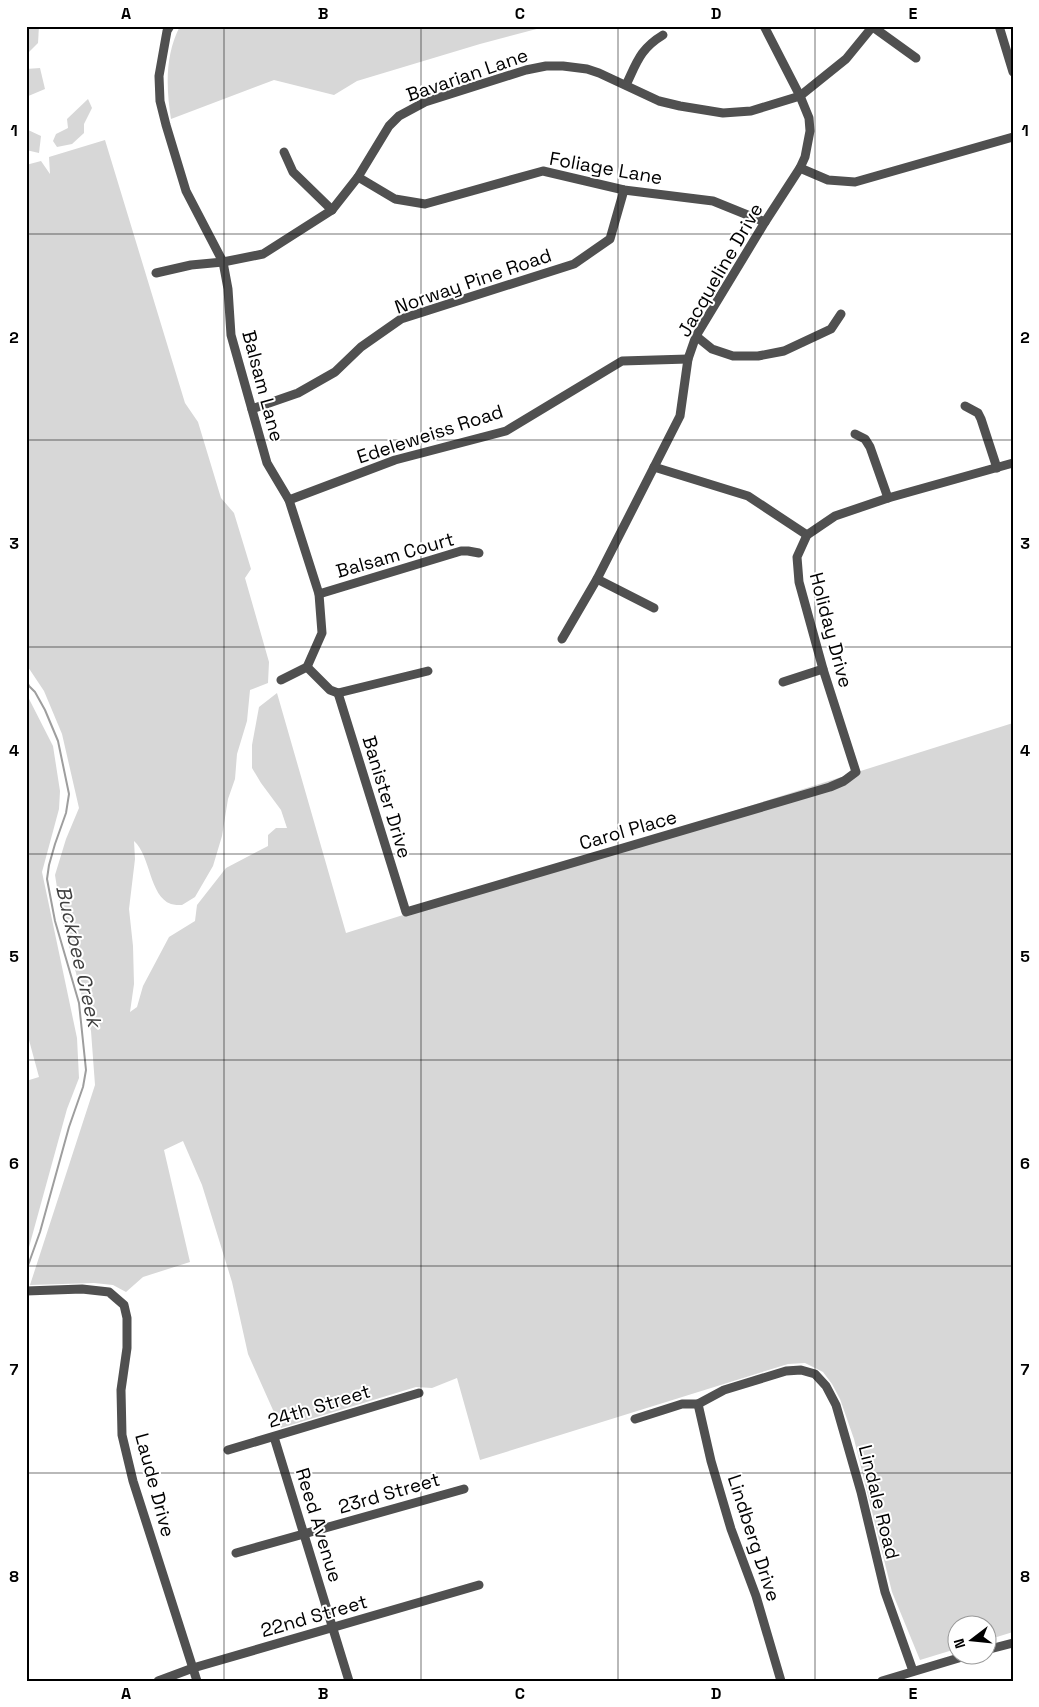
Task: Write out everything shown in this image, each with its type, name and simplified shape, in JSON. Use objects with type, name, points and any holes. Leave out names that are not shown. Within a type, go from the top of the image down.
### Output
[{"type":"street","name":"Balsam Lane","points":[[170,26],[167,31],[159,76],[160,101],[186,191],[223,262],[228,289],[231,336],[252,409],[268,463],[289,500],[319,594],[322,632],[307,667]]},
{"type":"street","name":"Jacqueline Drive","points":[[562,639],[597,579],[680,416],[688,359],[696,336],[800,168],[808,146],[810,131],[808,118],[800,96],[764,26]]},
{"type":"street","points":[[999,26],[1013,72]]},
{"type":"street","name":"Bavarian Lane","points":[[156,273],[190,265],[223,262],[263,254],[332,210],[358,177],[388,126],[399,116],[425,102],[504,76],[546,66],[563,66],[587,69],[659,101],[700,111],[723,113],[752,111],[800,96],[846,59],[873,27]]},
{"type":"street","points":[[873,27],[916,58]]},
{"type":"street","points":[[626,85],[642,51],[663,35]]},
{"type":"street","points":[[800,168],[828,180],[855,182],[1013,137]]},
{"type":"street","points":[[284,152],[293,172],[332,210]]},
{"type":"street","name":"Foliage Lane","points":[[358,177],[395,199],[425,204],[543,171],[624,190],[713,201],[765,222]]},
{"type":"street","name":"Norway Pine Road","points":[[252,409],[298,393],[335,372],[361,347],[401,319],[574,264],[610,239],[624,190]]},
{"type":"street","points":[[696,336],[712,350],[733,356],[758,356],[784,351],[831,329],[840,314]]},
{"type":"street","name":"Edeleweiss Road","points":[[289,500],[395,460],[506,431],[622,360],[688,359]]},
{"type":"street","points":[[965,406],[978,413],[997,468]]},
{"type":"street","points":[[855,434],[865,439],[870,447],[888,498]]},
{"type":"street","points":[[654,467],[748,496],[807,535],[835,516],[888,498],[1013,463]]},
{"type":"street","name":"Holiday Drive","points":[[807,535],[797,557],[798,582],[856,772]]},
{"type":"street","name":"Balsam Court","points":[[319,594],[461,551],[480,553]]},
{"type":"street","points":[[597,579],[654,608]]},
{"type":"street","points":[[281,680],[307,667],[330,690],[338,693],[428,671]]},
{"type":"street","points":[[783,682],[823,669]]},
{"type":"street","name":"Banister Drive","points":[[338,693],[406,912]]},
{"type":"street","name":"Carol Place","points":[[406,912],[830,787],[844,781],[856,772]]},
{"type":"street","name":"Laude Drive","points":[[26,1291],[82,1289],[109,1292],[124,1305],[128,1318],[127,1348],[121,1390],[122,1436],[133,1481],[197,1681]]},
{"type":"street","name":"Lindale Road","points":[[698,1404],[724,1390],[786,1371],[801,1370],[815,1374],[826,1386],[836,1405],[861,1492],[885,1592],[913,1672]]},
{"type":"street","name":"24th Street","points":[[228,1450],[418,1393]]},
{"type":"street","points":[[635,1419],[682,1404],[698,1404]]},
{"type":"street","name":"Lindberg Drive","points":[[698,1404],[711,1461],[731,1529],[756,1596],[781,1681]]},
{"type":"street","name":"Reed Avenue","points":[[274,1436],[349,1681]]},
{"type":"street","name":"23rd Street","points":[[236,1553],[464,1489]]},
{"type":"street","name":"22nd Street","points":[[158,1681],[193,1668],[479,1585]]},
{"type":"street","points":[[996,1647],[1013,1643]]},
{"type":"street","points":[[882,1681],[946,1662]]},
{"type":"shaded area","points":[[26,26],[39,26],[38,43],[26,55]]},
{"type":"shaded area","points":[[180,26],[548,26],[480,44],[357,81],[334,95],[274,80],[171,119],[168,95],[169,60]]},
{"type":"shaded area","points":[[40,68],[45,89],[26,97],[26,69]]},
{"type":"shaded area","points":[[88,99],[92,108],[84,124],[84,133],[72,144],[57,147],[53,141],[56,134],[68,128],[67,119]]},
{"type":"shaded area","points":[[26,129],[41,136],[39,153],[26,150]]},
{"type":"shaded area","points":[[105,140],[185,403],[198,422],[221,498],[234,513],[251,569],[245,578],[269,662],[268,683],[250,690],[247,721],[237,754],[235,779],[228,799],[222,836],[213,866],[195,897],[182,905],[171,904],[164,900],[154,885],[140,848],[134,841],[135,859],[129,909],[133,946],[134,984],[130,1012],[137,1007],[143,986],[169,937],[195,921],[197,905],[226,868],[268,846],[268,835],[276,828],[287,828],[281,810],[252,768],[252,745],[259,707],[277,693],[346,933],[1013,723],[1013,1632],[996,1637],[996,1614],[946,1614],[946,1652],[920,1660],[892,1592],[854,1439],[840,1399],[823,1372],[805,1363],[788,1364],[480,1460],[457,1378],[432,1388],[416,1387],[281,1428],[248,1354],[232,1282],[202,1185],[183,1141],[164,1150],[190,1262],[143,1277],[126,1292],[113,1285],[94,1283],[30,1285],[95,1085],[91,1031],[62,919],[55,875],[66,839],[79,808],[62,734],[44,691],[26,664],[26,165],[41,161],[50,174],[49,157]]},
{"type":"shaded area","points":[[26,693],[53,746],[60,791],[59,809],[42,872],[77,1038],[79,1078],[67,1109],[26,1258],[26,1081],[39,1077],[26,1029],[29,969],[26,952]]},
{"type":"waterway","name":"Buckbee Creek","points":[[26,680],[45,710],[58,741],[69,794],[66,813],[55,844],[47,879],[55,921],[79,1003],[86,1070],[83,1087],[69,1127],[40,1232],[26,1271]]}]
